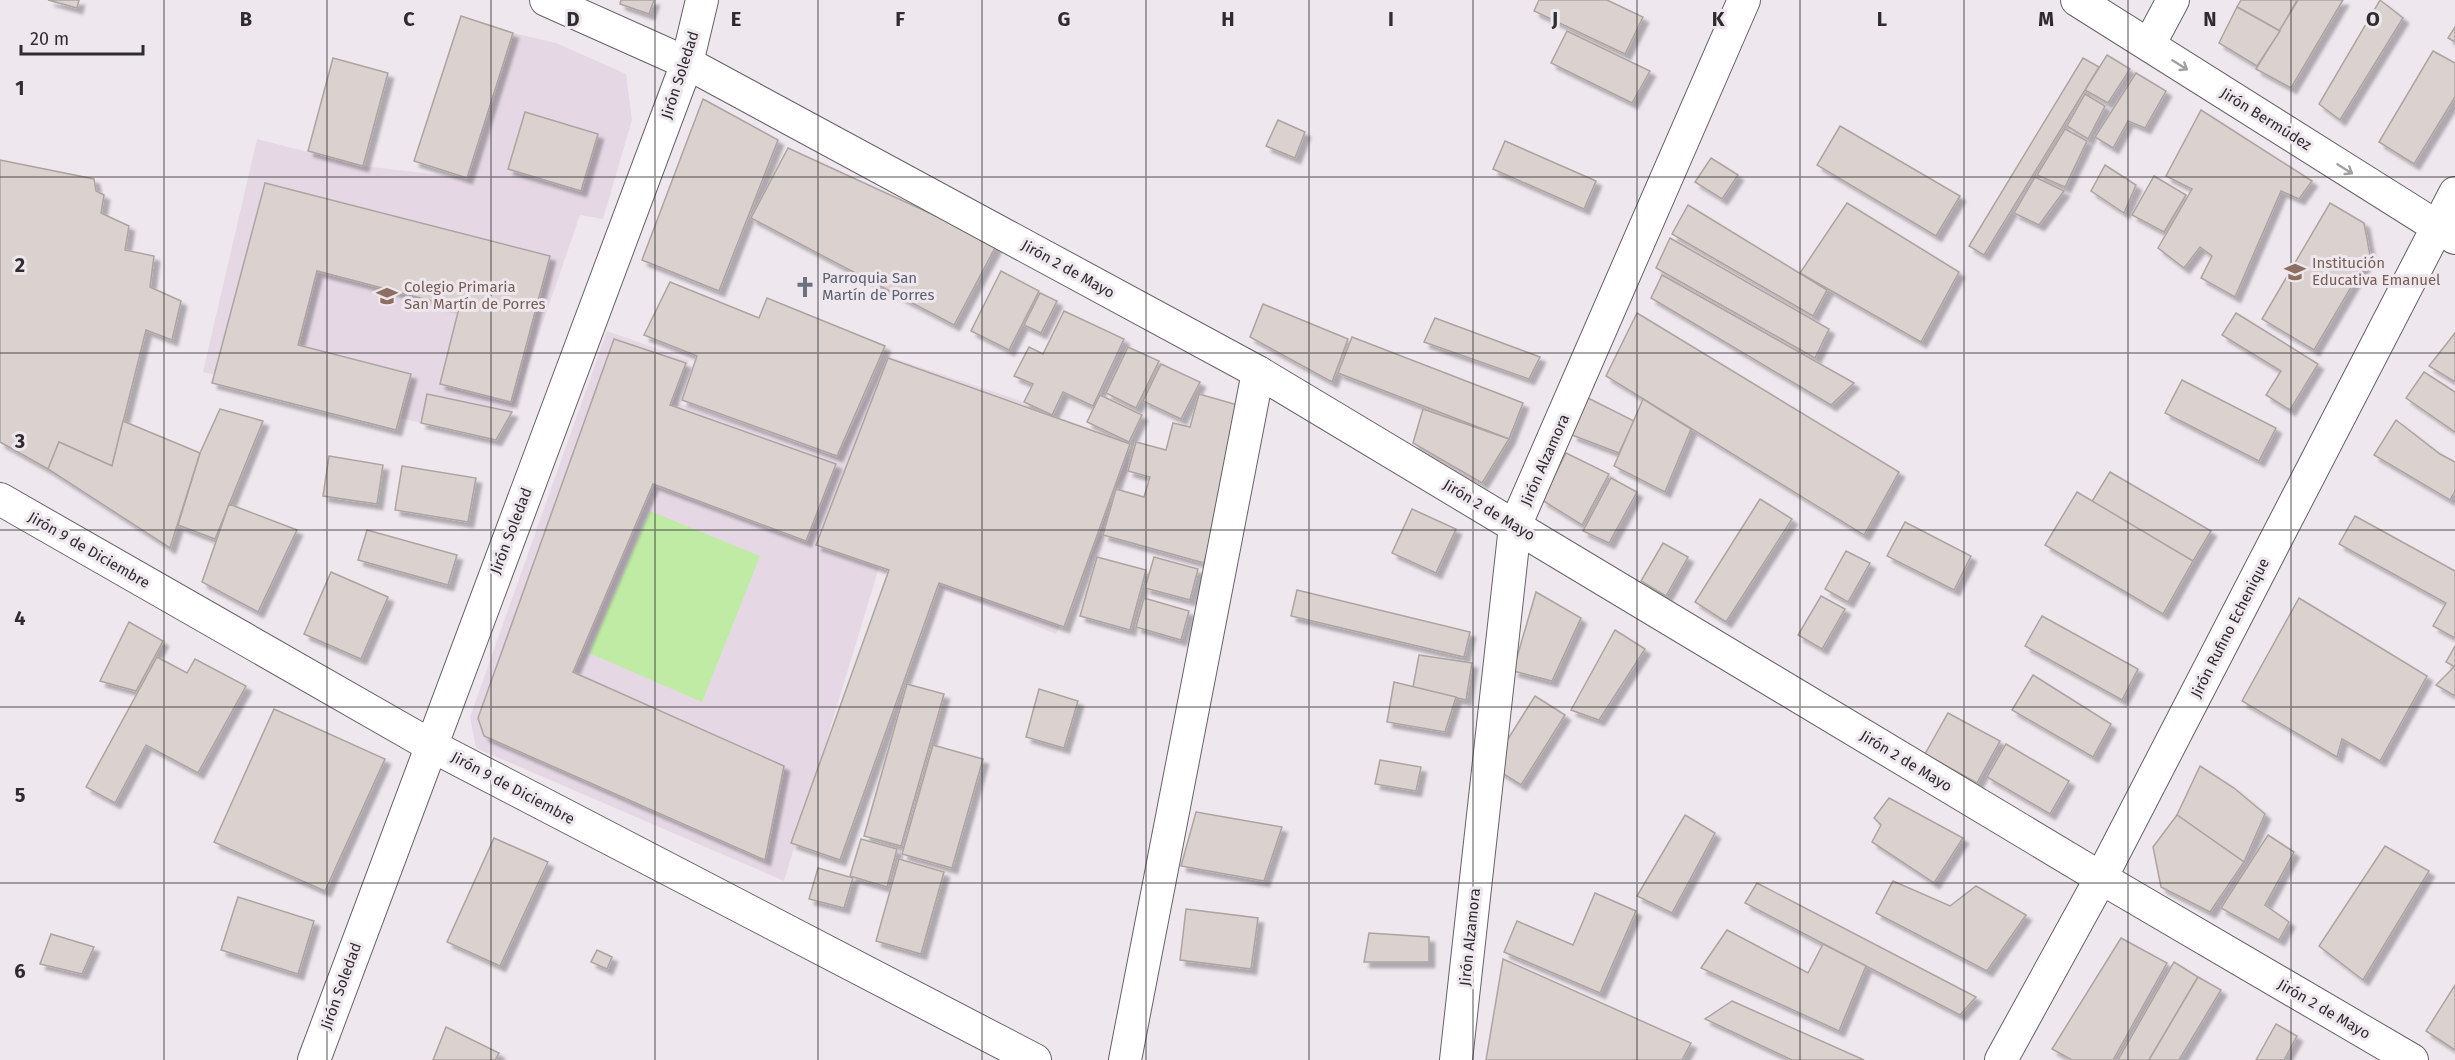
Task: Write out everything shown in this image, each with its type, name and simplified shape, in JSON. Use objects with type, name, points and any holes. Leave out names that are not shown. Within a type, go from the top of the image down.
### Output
[{"type":"street","name":"Jirón 2 de Mayo","points":[[546,0],[687,63],[1258,372],[2101,878],[2412,1060]]},
{"type":"street","name":"Jirón Soledad","points":[[314,1060],[687,63],[702,0]]},
{"type":"street","name":"Jirón Alzamora","points":[[1456,1060],[1515,526],[1744,0]]},
{"type":"street","name":"Jirón Bermúdez","points":[[2077,0],[2446,232]]},
{"type":"street","points":[[2149,45],[2174,0]]},
{"type":"street","name":"Jirón Rufino Echenique","points":[[2001,1060],[2101,878],[2446,232],[2455,193]]},
{"type":"street","points":[[1125,1060],[1258,372]]},
{"type":"street","name":"Jirón 9 de Diciembre","points":[[0,500],[430,745],[1035,1060]]},
{"type":"shaded area","name":"Colegio Primaria San Martín de Porres","points":[[513,33],[556,43],[626,74],[632,120],[603,219],[580,215],[512,412],[427,394],[421,423],[203,372],[257,139],[363,166],[467,178]]},
{"type":"shaded area","points":[[607,331],[689,360],[677,403],[837,457],[887,356],[1024,402],[1052,415],[1129,442],[1128,471],[1116,489],[1103,535],[1056,634],[880,564],[784,881],[476,748],[470,717]]},
{"type":"green space","points":[[650,511],[760,556],[702,702],[589,653]]},
{"type":"building","points":[[48,0],[79,0],[77,8]]},
{"type":"building","points":[[621,0],[654,0],[649,14],[620,4]]},
{"type":"building","points":[[1539,0],[1607,0],[1643,17],[1625,54],[1534,11]]},
{"type":"building","points":[[2241,0],[2297,0],[2280,31],[2237,7]]},
{"type":"building","points":[[2298,0],[2343,0],[2291,88],[2256,69]]},
{"type":"building","points":[[2380,0],[2403,18],[2340,120],[2319,104]]},
{"type":"building","points":[[2237,7],[2280,31],[2257,66],[2219,43]]},
{"type":"building","points":[[461,16],[513,33],[467,178],[414,161]]},
{"type":"building","points":[[2455,27],[2455,42],[2448,38]]},
{"type":"building","points":[[1567,31],[1650,71],[1632,103],[1551,63]]},
{"type":"building","points":[[2433,51],[2455,63],[2455,97],[2414,164],[2379,142]]},
{"type":"building","points":[[2107,55],[2130,69],[2108,103],[2085,90]]},
{"type":"building","points":[[333,58],[388,73],[363,166],[308,151]]},
{"type":"building","points":[[2083,58],[2099,67],[1984,255],[1969,246]]},
{"type":"building","points":[[2136,73],[2166,91],[2145,128],[2128,121],[2113,148],[2095,137]]},
{"type":"building","points":[[2085,94],[2105,106],[2088,139],[2067,126]]},
{"type":"building","points":[[703,99],[778,140],[719,291],[642,260]]},
{"type":"building","points":[[2201,110],[2312,181],[2299,199],[2281,191],[2235,297],[2201,278],[2212,256],[2200,247],[2184,268],[2158,248],[2192,189],[2166,176]]},
{"type":"building","points":[[525,112],[598,134],[581,191],[508,169]]},
{"type":"building","points":[[1278,120],[1305,132],[1295,158],[1266,146]]},
{"type":"building","points":[[1840,126],[1960,196],[1936,236],[1817,165]]},
{"type":"building","points":[[2065,129],[2087,141],[2065,187],[2037,175]]},
{"type":"building","points":[[1505,141],[1596,181],[1584,209],[1493,169]]},
{"type":"building","points":[[788,148],[997,244],[954,325],[751,218]]},
{"type":"building","points":[[1711,158],[1738,175],[1722,199],[1695,182]]},
{"type":"building","points":[[0,160],[94,179],[96,191],[104,195],[101,213],[129,226],[125,250],[154,256],[150,287],[181,301],[172,340],[146,330],[112,466],[59,442],[48,469],[0,442]]},
{"type":"building","points":[[2105,165],[2136,185],[2124,213],[2091,191]]},
{"type":"building","points":[[2154,176],[2186,195],[2164,232],[2132,215]]},
{"type":"building","points":[[2035,177],[2064,191],[2039,225],[2014,213]]},
{"type":"building","points":[[265,183],[550,256],[511,402],[440,384],[459,308],[317,271],[298,345],[411,374],[396,430],[212,383]]},
{"type":"building","points":[[1847,203],[1959,272],[1921,342],[1800,273]]},
{"type":"building","points":[[2330,203],[2364,223],[2370,255],[2314,350],[2262,319]]},
{"type":"building","points":[[1688,205],[1827,290],[1813,316],[1672,234]]},
{"type":"building","points":[[1670,238],[1829,329],[1815,358],[1656,268]]},
{"type":"building","points":[[1001,271],[1039,291],[1009,350],[971,331]]},
{"type":"building","points":[[1662,275],[1854,383],[1831,405],[1651,298]]},
{"type":"building","points":[[670,282],[759,318],[767,298],[885,346],[837,456],[682,400],[697,356],[644,335]]},
{"type":"building","points":[[1040,293],[1057,301],[1041,333],[1024,325]]},
{"type":"building","points":[[1263,304],[1348,339],[1332,382],[1250,337]]},
{"type":"building","points":[[1064,311],[1124,339],[1093,406],[1063,392],[1052,415],[1024,402],[1033,384],[1014,376],[1029,347],[1043,354]]},
{"type":"building","points":[[1637,313],[1899,472],[1864,535],[1606,376]]},
{"type":"building","points":[[2236,313],[2318,364],[2290,410],[2266,395],[2281,371],[2222,335]]},
{"type":"building","points":[[1435,318],[1540,357],[1529,379],[1424,342]]},
{"type":"building","points":[[2455,333],[2455,382],[2429,366]]},
{"type":"building","points":[[1352,337],[1523,403],[1509,439],[1338,373]]},
{"type":"building","points":[[614,339],[686,363],[670,405],[836,464],[806,541],[653,484],[573,672],[784,766],[765,860],[484,736],[478,718]]},
{"type":"building","points":[[1128,347],[1159,361],[1136,408],[1106,393]]},
{"type":"building","points":[[888,358],[1130,444],[1064,627],[939,583],[840,860],[791,843],[889,570],[816,545]]},
{"type":"building","points":[[1161,364],[1200,382],[1181,419],[1143,401]]},
{"type":"building","points":[[2424,372],[2455,392],[2455,432],[2406,398]]},
{"type":"building","points":[[2182,380],[2276,428],[2259,461],[2165,413]]},
{"type":"building","points":[[427,394],[512,412],[496,440],[421,423]]},
{"type":"building","points":[[1199,394],[1248,408],[1204,563],[1103,535],[1116,489],[1144,497],[1150,477],[1128,471],[1136,442],[1166,450],[1173,423],[1190,427]]},
{"type":"building","points":[[1100,395],[1142,415],[1129,442],[1087,422]]},
{"type":"building","points":[[1586,397],[1634,421],[1619,453],[1572,435]]},
{"type":"building","points":[[1643,399],[1691,429],[1665,492],[1614,466]]},
{"type":"building","points":[[220,409],[263,421],[215,539],[178,525],[200,453]]},
{"type":"building","points":[[1423,409],[1509,439],[1482,483],[1413,443]]},
{"type":"building","points":[[2396,420],[2440,454],[2455,462],[2455,491],[2450,500],[2374,455]]},
{"type":"building","points":[[123,421],[200,453],[170,548],[48,469],[59,442],[112,466]]},
{"type":"building","points":[[1566,453],[1609,474],[1582,525],[1542,500]]},
{"type":"building","points":[[329,456],[383,465],[377,504],[323,496]]},
{"type":"building","points":[[402,466],[476,478],[468,522],[395,510]]},
{"type":"building","points":[[2110,472],[2211,531],[2193,561],[2091,503]]},
{"type":"building","points":[[1611,478],[1637,492],[1609,543],[1583,531]]},
{"type":"building","points":[[2077,492],[2193,561],[2163,614],[2045,545]]},
{"type":"building","points":[[1760,499],[1792,519],[1726,622],[1695,602]]},
{"type":"building","points":[[229,504],[297,530],[258,612],[202,582]]},
{"type":"building","points":[[1412,509],[1456,529],[1436,573],[1392,553]]},
{"type":"building","points":[[2355,516],[2455,571],[2455,638],[2433,626],[2446,603],[2339,544]]},
{"type":"building","points":[[1905,522],[1971,556],[1954,590],[1887,556]]},
{"type":"building","points":[[367,530],[457,555],[448,585],[358,560]]},
{"type":"building","points":[[1663,543],[1688,557],[1666,596],[1641,581]]},
{"type":"building","points":[[1846,551],[1870,563],[1848,602],[1825,589]]},
{"type":"building","points":[[1097,557],[1146,570],[1130,630],[1080,616]]},
{"type":"building","points":[[1154,557],[1198,569],[1190,600],[1145,588]]},
{"type":"building","points":[[331,572],[388,597],[361,659],[304,634]]},
{"type":"building","points":[[1297,590],[1470,632],[1464,657],[1291,616]]},
{"type":"building","points":[[1536,592],[1581,618],[1552,681],[1513,671]]},
{"type":"building","points":[[1821,596],[1845,609],[1822,649],[1798,635]]},
{"type":"building","points":[[1144,598],[1189,611],[1181,640],[1136,627]]},
{"type":"building","points":[[2299,598],[2427,676],[2380,761],[2342,739],[2337,757],[2242,701]]},
{"type":"building","points":[[2042,616],[2138,669],[2122,700],[2025,646]]},
{"type":"building","points":[[129,622],[163,641],[136,691],[100,681]]},
{"type":"building","points":[[1615,630],[1645,649],[1599,720],[1571,710]]},
{"type":"building","points":[[2455,646],[2455,667],[2446,662]]},
{"type":"building","points":[[1419,655],[1472,663],[1466,700],[1413,687]]},
{"type":"building","points":[[157,657],[187,673],[195,659],[246,686],[198,773],[146,745],[115,803],[86,787]]},
{"type":"building","points":[[2455,667],[2455,696],[2436,685]]},
{"type":"building","points":[[2033,675],[2111,724],[2093,757],[2012,710]]},
{"type":"building","points":[[1394,682],[1456,697],[1445,732],[1387,722]]},
{"type":"building","points":[[907,684],[944,694],[901,846],[864,836]]},
{"type":"building","points":[[1039,689],[1078,701],[1064,748],[1026,737]]},
{"type":"building","points":[[1535,696],[1565,715],[1521,785],[1491,766]]},
{"type":"building","points":[[274,709],[385,759],[325,891],[214,842]]},
{"type":"building","points":[[1948,713],[2000,741],[1977,783],[1925,754]]},
{"type":"building","points":[[2006,744],[2069,781],[2050,814],[1987,777]]},
{"type":"building","points":[[933,745],[983,759],[952,868],[902,854]]},
{"type":"building","points":[[1380,760],[1421,767],[1416,791],[1375,784]]},
{"type":"building","points":[[2200,766],[2234,788],[2265,814],[2244,862],[2177,815]]},
{"type":"building","points":[[1889,798],[1963,838],[1934,883],[1872,842],[1881,825],[1874,818]]},
{"type":"building","points":[[1196,812],[1282,827],[1264,881],[1181,866]]},
{"type":"building","points":[[1685,815],[1715,833],[1672,913],[1637,896]]},
{"type":"building","points":[[2177,815],[2244,862],[2210,912],[2161,887],[2153,847]]},
{"type":"building","points":[[2268,835],[2294,852],[2265,905],[2289,922],[2279,940],[2221,908]]},
{"type":"building","points":[[494,838],[548,862],[500,966],[447,942]]},
{"type":"building","points":[[861,839],[897,849],[887,887],[850,876]]},
{"type":"building","points":[[2385,846],[2429,871],[2363,980],[2319,946]]},
{"type":"building","points":[[899,859],[944,872],[921,954],[876,941]]},
{"type":"building","points":[[818,868],[853,878],[844,908],[809,899]]},
{"type":"building","points":[[1893,881],[1950,906],[1976,886],[2026,915],[1987,971],[1876,913]]},
{"type":"building","points":[[1757,883],[1976,997],[1960,1015],[1745,903]]},
{"type":"building","points":[[1595,893],[1636,911],[1600,993],[1504,952],[1517,921],[1573,945]]},
{"type":"building","points":[[238,897],[314,921],[298,974],[221,950]]},
{"type":"building","points":[[1186,909],[1258,918],[1251,969],[1180,960]]},
{"type":"building","points":[[1727,930],[1808,973],[1823,944],[1866,966],[1839,1031],[1701,968]]},
{"type":"building","points":[[1369,933],[1429,937],[1429,962],[1364,962]]},
{"type":"building","points":[[51,934],[94,947],[82,974],[40,964]]},
{"type":"building","points":[[2121,938],[2167,963],[2113,1060],[2072,1060],[2052,1049]]},
{"type":"building","points":[[597,950],[612,957],[607,969],[591,962]]},
{"type":"building","points":[[1503,959],[1691,1043],[1682,1060],[1486,1060]]},
{"type":"building","points":[[2174,962],[2198,977],[2149,1060],[2118,1060]]},
{"type":"building","points":[[2198,977],[2221,990],[2179,1060],[2149,1060]]},
{"type":"building","points":[[2455,985],[2455,1050],[2426,1031]]},
{"type":"building","points":[[1732,1001],[1864,1060],[1792,1060],[1705,1019]]},
{"type":"building","points":[[2276,1024],[2297,1036],[2284,1060],[2256,1060]]},
{"type":"building","points":[[446,1027],[499,1053],[495,1060],[433,1060]]},
{"type":"place","name":"Institución Educativa Emanuel","points":[[2295,272]]},
{"type":"place","name":"Parroquia San Martín de Porres","points":[[805,287]]},
{"type":"place","name":"Colegio Primaria San Martín de Porres","points":[[387,296]]}]
